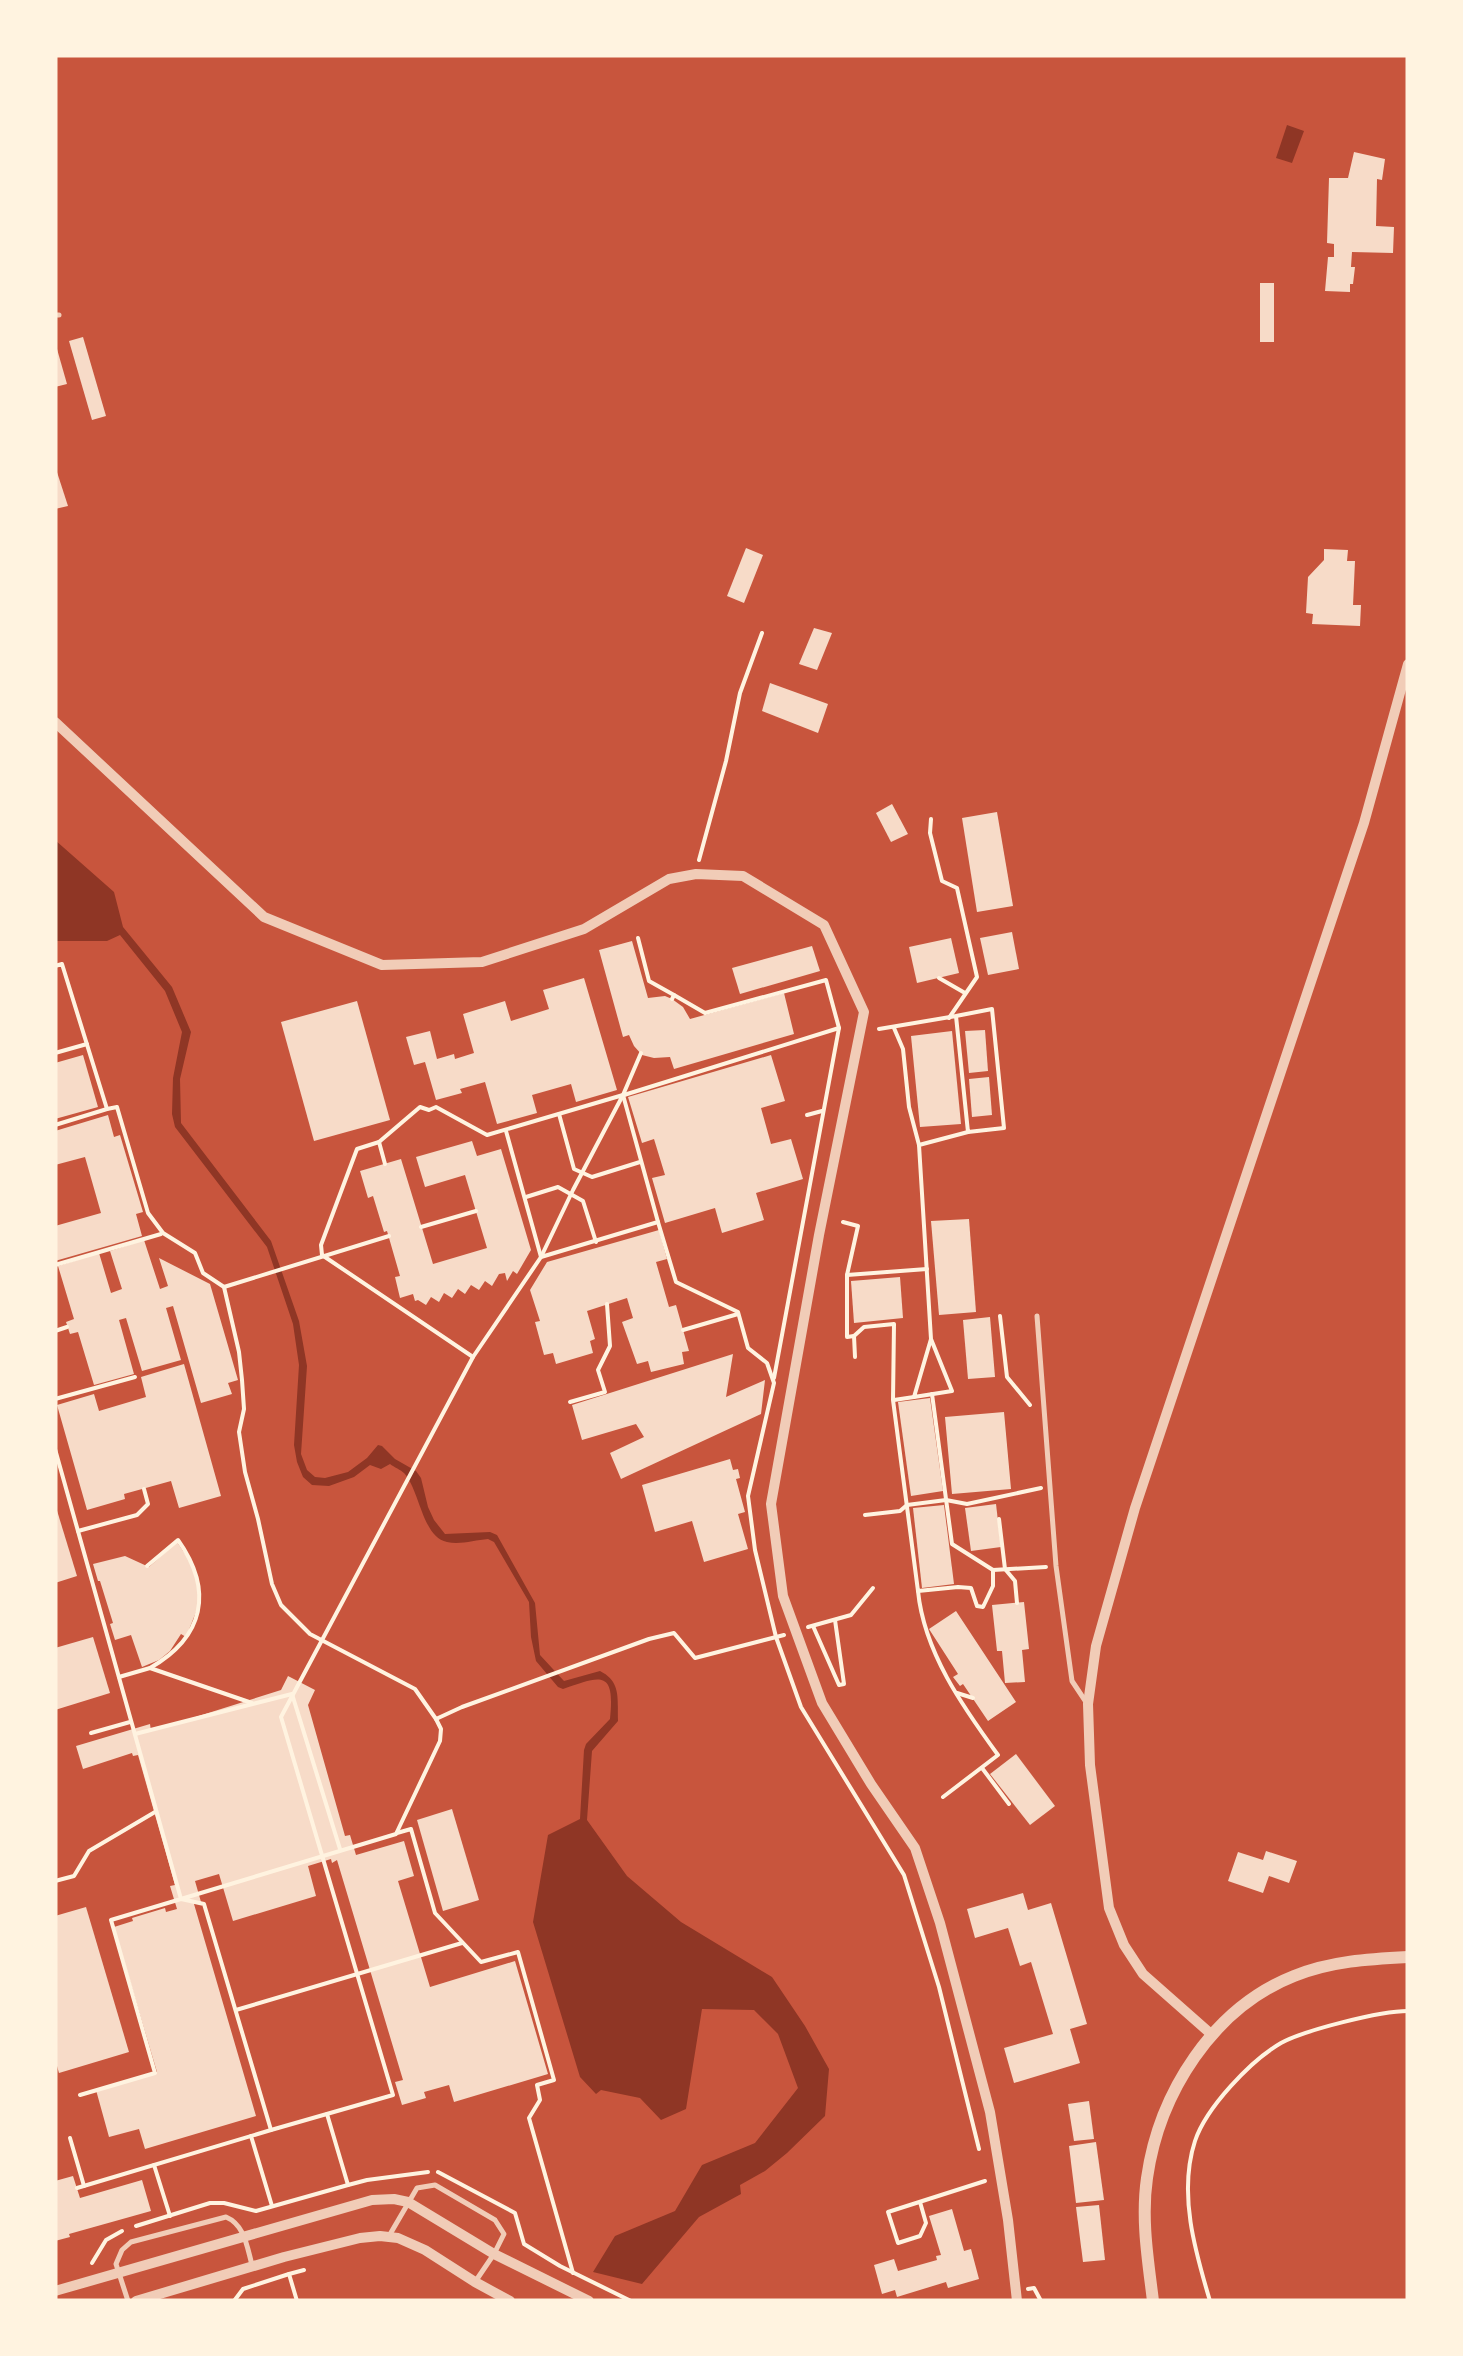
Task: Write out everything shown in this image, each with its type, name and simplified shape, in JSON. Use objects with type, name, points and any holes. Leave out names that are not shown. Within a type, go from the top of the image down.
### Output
[{"type":"street","points":[[1211,2034],[1143,1974],[1124,1945],[1109,1908],[1090,1766],[1088,1704],[1096,1646],[1135,1508],[1364,823],[1408,664]]},
{"type":"street","points":[[55,722],[264,917],[382,966],[482,962],[584,928],[669,879],[696,874],[743,876],[824,925],[864,1012],[819,1235],[772,1504],[783,1596],[822,1704],[915,1848],[940,1923],[990,2112],[1017,2301]]},
{"type":"street","points":[[1153,2301],[1145,2232],[1146,2181],[1152,2150],[1161,2120],[1211,2034],[1242,2006],[1294,1976],[1345,1962],[1408,1957]]},
{"type":"street","points":[[55,2290],[372,2200],[394,2199],[408,2202],[494,2254],[589,2301]]},
{"type":"street","points":[[132,2301],[360,2238],[389,2236],[426,2250],[510,2301]]},
{"type":"lane","points":[[1037,1316],[1056,1566],[1072,1681],[1088,1704]]},
{"type":"lane","points":[[389,2236],[416,2188],[435,2185],[495,2220],[504,2234],[475,2282]]},
{"type":"lane","points":[[132,2301],[116,2264],[131,2242],[226,2217],[240,2227],[252,2266]]},
{"type":"path","points":[[696,874],[740,693],[762,634]]},
{"type":"path","points":[[932,819],[930,833],[942,882],[956,888],[977,977],[948,1018]]},
{"type":"path","points":[[638,938],[649,981],[705,1013],[826,980],[840,1028],[774,1382]]},
{"type":"path","points":[[55,966],[62,964],[108,1109]]},
{"type":"path","points":[[939,978],[966,994]]},
{"type":"path","points":[[879,1030],[992,1009],[1004,1128],[968,1132],[919,1145]]},
{"type":"path","points":[[956,1016],[968,1132]]},
{"type":"path","points":[[893,1400],[952,1392],[931,1338],[919,1145],[902,1049],[894,1027]]},
{"type":"path","points":[[322,1256],[321,1245],[358,1149],[379,1142],[420,1107],[436,1107],[487,1135],[840,1028]]},
{"type":"path","points":[[55,1054],[88,1044]]},
{"type":"path","points":[[77,2188],[393,2095],[281,1717],[473,1357],[541,1257],[641,1053]]},
{"type":"path","points":[[541,1257],[658,1222],[623,1095]]},
{"type":"path","points":[[55,1125],[117,1107],[148,1213],[163,1234],[195,1253],[203,1273],[224,1288],[242,1380],[244,1409],[239,1432],[245,1472],[281,1606],[310,1634],[415,1690],[441,1729],[440,1741],[396,1834]]},
{"type":"path","points":[[807,1115],[822,1111]]},
{"type":"path","points":[[559,1114],[574,1169],[592,1177],[640,1162]]},
{"type":"path","points":[[505,1130],[541,1257]]},
{"type":"path","points":[[379,1142],[385,1164]]},
{"type":"path","points":[[524,1198],[558,1188],[583,1201],[596,1242]]},
{"type":"path","points":[[421,1226],[476,1211]]},
{"type":"path","points":[[843,1222],[858,1226],[847,1275],[847,1337],[864,1327],[894,1324],[893,1400],[920,1610],[929,1639],[957,1693],[998,1755],[942,1797]]},
{"type":"path","points":[[55,1265],[163,1234]]},
{"type":"path","points":[[224,1288],[389,1236]]},
{"type":"path","points":[[322,1256],[473,1357]]},
{"type":"path","points":[[847,1275],[928,1269]]},
{"type":"path","points":[[570,1402],[605,1392],[598,1370],[610,1346],[607,1304]]},
{"type":"path","points":[[683,1330],[738,1314]]},
{"type":"path","points":[[1000,1316],[1007,1377],[1045,1424]]},
{"type":"path","points":[[55,1331],[68,1327]]},
{"type":"path","points":[[854,1336],[855,1357]]},
{"type":"path","points":[[914,1396],[931,1338]]},
{"type":"path","points":[[55,1400],[135,1377]]},
{"type":"path","points":[[932,1394],[952,1544],[992,1570],[1056,1566]]},
{"type":"path","points":[[55,1449],[181,1899]]},
{"type":"path","points":[[865,1514],[900,1511],[908,1505],[946,1500],[967,1504],[1050,1486]]},
{"type":"path","points":[[78,1531],[137,1515],[148,1504],[144,1488]]},
{"type":"path","points":[[999,1519],[1006,1569],[1014,1581],[1016,1603]]},
{"type":"path","points":[[119,1676],[150,1668],[168,1658],[188,1638],[199,1608],[194,1567],[178,1540],[147,1566]]},
{"type":"path","points":[[918,1592],[970,1588],[977,1606],[983,1607],[993,1586],[992,1570]]},
{"type":"path","points":[[93,1585],[101,1582]]},
{"type":"path","points":[[436,1719],[674,1633],[694,1658],[835,1620],[850,1615],[874,1588]]},
{"type":"path","points":[[812,1626],[838,1685],[844,1684],[835,1620]]},
{"type":"path","points":[[150,1668],[254,1704]]},
{"type":"path","points":[[957,1693],[973,1698]]},
{"type":"path","points":[[135,1734],[292,1694],[340,1849]]},
{"type":"path","points":[[91,1732],[131,1721]]},
{"type":"path","points":[[982,1768],[1009,1804]]},
{"type":"path","points":[[55,1881],[74,1876],[89,1850],[156,1811]]},
{"type":"path","points":[[80,2094],[155,2073],[110,1920],[411,1829],[435,1914],[482,1962],[518,1952],[554,2080],[537,2085],[540,2100],[529,2118],[573,2272]]},
{"type":"path","points":[[181,1899],[204,1904],[272,2130]]},
{"type":"path","points":[[236,2010],[463,1943]]},
{"type":"path","points":[[1210,2301],[1196,2253],[1188,2189],[1196,2140],[1224,2090],[1281,2043],[1336,2024],[1408,2012]]},
{"type":"path","points":[[252,2136],[272,2206]]},
{"type":"path","points":[[70,2138],[84,2186]]},
{"type":"path","points":[[154,2165],[175,2230]]},
{"type":"path","points":[[920,2202],[926,2223],[920,2236],[898,2243],[888,2212],[920,2202],[985,2182]]},
{"type":"path","points":[[234,2301],[243,2289],[304,2269]]},
{"type":"path","points":[[289,2274],[297,2301]]},
{"type":"path","points":[[1104,2301],[1112,2301]]},
{"type":"shaded area","points":[[1287,125],[1304,131],[1292,163],[1276,158]]},
{"type":"shaded area","points":[[55,840],[114,892],[123,927],[172,987],[191,1032],[180,1079],[181,1123],[271,1241],[299,1321],[307,1366],[301,1454],[307,1470],[315,1477],[325,1478],[348,1472],[378,1445],[382,1446],[416,1471],[428,1507],[445,1534],[497,1535],[535,1603],[540,1655],[564,1681],[600,1671],[615,1686],[618,1721],[592,1751],[587,1820],[627,1876],[681,1922],[772,1977],[829,2069],[825,2116],[765,2171],[740,2185],[741,2194],[699,2217],[642,2284],[593,2272],[615,2236],[675,2211],[702,2165],[755,2143],[798,2088],[778,2034],[754,2010],[702,2009],[686,2109],[661,2120],[640,2098],[601,2090],[596,2094],[580,2077],[533,1922],[548,1835],[580,1819],[584,1750],[610,1719],[608,1684],[596,1679],[558,1687],[536,1661],[529,1602],[494,1542],[488,1539],[452,1543],[439,1538],[404,1473],[390,1464],[381,1469],[370,1465],[354,1477],[329,1486],[312,1485],[303,1477],[294,1445],[299,1365],[293,1324],[267,1247],[175,1127],[173,1078],[182,1032],[165,991],[120,935],[107,941],[55,941]]},
{"type":"building","points":[[1354,152],[1385,159],[1382,180],[1377,179],[1376,226],[1394,227],[1393,253],[1352,252],[1351,267],[1355,267],[1350,292],[1325,291],[1328,257],[1334,257],[1334,244],[1327,243],[1329,178],[1348,178]]},
{"type":"building","points":[[1260,283],[1274,283],[1274,342],[1260,342]]},
{"type":"building","points":[[83,337],[106,416],[92,420],[69,341]]},
{"type":"building","points":[[55,342],[67,384],[55,387]]},
{"type":"building","points":[[55,466],[68,506],[55,509]]},
{"type":"building","points":[[746,548],[763,555],[744,603],[727,596]]},
{"type":"building","points":[[1324,549],[1348,550],[1347,561],[1355,561],[1353,605],[1361,605],[1360,626],[1312,624],[1313,614],[1306,613],[1308,577],[1324,560]]},
{"type":"building","points":[[814,628],[832,633],[817,670],[799,664]]},
{"type":"building","points":[[770,683],[828,704],[818,733],[762,711]]},
{"type":"building","points":[[892,804],[908,834],[891,842],[876,813]]},
{"type":"building","points":[[997,812],[1013,906],[977,912],[962,818]]},
{"type":"building","points":[[1012,932],[1019,969],[988,975],[980,938]]},
{"type":"building","points":[[951,938],[959,973],[917,983],[909,947]]},
{"type":"building","points":[[632,941],[648,998],[672,999],[690,1019],[784,993],[794,1034],[674,1069],[670,1057],[642,1055],[629,1035],[623,1037],[599,950]]},
{"type":"building","points":[[812,946],[820,971],[740,994],[732,968]]},
{"type":"building","points":[[584,978],[617,1090],[576,1102],[571,1084],[532,1095],[537,1113],[497,1124],[485,1082],[436,1100],[425,1062],[414,1065],[406,1037],[430,1031],[437,1059],[474,1053],[463,1014],[505,1001],[511,1021],[549,1009],[543,990]]},
{"type":"building","points":[[357,1001],[390,1120],[314,1141],[281,1022]]},
{"type":"building","points":[[985,1030],[988,1071],[969,1073],[965,1031]]},
{"type":"building","points":[[952,1031],[961,1124],[920,1127],[911,1036]]},
{"type":"building","points":[[83,1055],[98,1107],[55,1119],[55,1063]]},
{"type":"building","points":[[771,1055],[785,1101],[761,1108],[771,1144],[791,1139],[803,1179],[756,1193],[764,1220],[722,1233],[715,1208],[665,1223],[652,1178],[665,1175],[654,1139],[642,1143],[628,1097]]},
{"type":"building","points":[[989,1077],[992,1115],[972,1117],[969,1079]]},
{"type":"building","points":[[108,1115],[114,1137],[120,1135],[143,1212],[136,1214],[142,1236],[55,1261],[55,1226],[101,1213],[85,1157],[55,1165],[55,1131]]},
{"type":"building","points":[[472,1141],[477,1156],[501,1149],[531,1250],[517,1274],[513,1271],[507,1281],[505,1273],[499,1274],[492,1286],[485,1281],[479,1290],[471,1285],[465,1294],[458,1289],[452,1298],[444,1293],[439,1302],[431,1297],[426,1305],[415,1301],[413,1294],[400,1298],[395,1277],[400,1276],[387,1231],[384,1232],[373,1196],[368,1198],[360,1171],[401,1159],[433,1264],[487,1248],[465,1175],[425,1187],[416,1157]]},
{"type":"building","points":[[969,1219],[976,1312],[939,1315],[931,1221]]},
{"type":"building","points":[[659,1230],[667,1259],[656,1262],[669,1307],[676,1305],[689,1351],[682,1352],[684,1364],[651,1372],[648,1361],[637,1364],[622,1322],[633,1318],[627,1298],[587,1311],[595,1339],[590,1341],[593,1353],[556,1364],[553,1353],[544,1355],[535,1322],[540,1321],[530,1290],[547,1262]]},
{"type":"building","points":[[144,1240],[160,1289],[168,1286],[159,1258],[210,1284],[238,1380],[228,1383],[232,1394],[201,1403],[173,1306],[166,1308],[181,1360],[142,1371],[126,1318],[119,1320],[134,1374],[94,1385],[78,1332],[70,1334],[66,1322],[74,1319],[58,1266],[99,1253],[111,1293],[122,1289],[110,1251]]},
{"type":"building","points":[[900,1277],[903,1318],[854,1323],[851,1281]]},
{"type":"building","points":[[990,1317],[995,1377],[968,1379],[963,1320]]},
{"type":"building","points":[[733,1354],[726,1397],[765,1380],[761,1414],[621,1479],[610,1453],[644,1437],[636,1424],[582,1440],[572,1405]]},
{"type":"building","points":[[184,1364],[221,1496],[179,1508],[171,1481],[124,1494],[125,1499],[87,1510],[57,1405],[94,1394],[99,1411],[146,1397],[141,1377]]},
{"type":"building","points":[[930,1398],[943,1491],[911,1496],[898,1402]]},
{"type":"building","points":[[1004,1412],[1011,1489],[952,1494],[945,1417]]},
{"type":"building","points":[[730,1459],[740,1478],[736,1479],[745,1512],[738,1514],[748,1549],[704,1562],[692,1521],[655,1532],[642,1485]]},
{"type":"building","points":[[55,1504],[77,1576],[55,1583]]},
{"type":"building","points":[[996,1504],[1001,1547],[971,1551],[965,1508]]},
{"type":"building","points":[[944,1505],[954,1584],[922,1588],[913,1508]]},
{"type":"building","points":[[177,1542],[193,1566],[198,1607],[186,1637],[181,1634],[170,1651],[142,1667],[131,1635],[115,1640],[93,1564],[125,1556],[149,1567]]},
{"type":"building","points":[[1024,1602],[1029,1649],[1022,1650],[1025,1682],[1005,1683],[992,1605]]},
{"type":"building","points":[[956,1611],[1016,1702],[988,1721],[963,1684],[960,1686],[953,1677],[958,1674],[929,1629]]},
{"type":"building","points":[[93,1637],[110,1693],[55,1710],[55,1648]]},
{"type":"building","points":[[288,1676],[315,1690],[308,1705],[345,1836],[350,1835],[356,1855],[404,1841],[414,1876],[398,1881],[430,1987],[515,1961],[548,2074],[454,2102],[449,2085],[424,2092],[426,2098],[402,2105],[395,2082],[403,2080],[337,1860],[308,1866],[316,1896],[233,1921],[219,1874],[195,1881],[201,1902],[194,1904],[256,2116],[145,2149],[139,2129],[109,2137],[96,2090],[157,2072],[114,1927],[165,1908],[166,1912],[177,1909],[170,1886],[175,1885],[138,1755],[132,1753],[83,1769],[76,1746],[150,1724],[151,1731],[281,1690]]},
{"type":"building","points":[[1016,1754],[1055,1806],[1030,1825],[990,1774]]},
{"type":"building","points":[[452,1809],[479,1900],[443,1911],[417,1820]]},
{"type":"building","points":[[1266,1851],[1297,1861],[1289,1883],[1269,1876],[1263,1893],[1228,1881],[1238,1852],[1263,1860]]},
{"type":"building","points":[[1023,1893],[1028,1910],[1051,1903],[1087,2024],[1070,2029],[1080,2063],[1014,2083],[1004,2048],[1053,2034],[1031,1962],[1020,1966],[1008,1928],[975,1938],[967,1909]]},
{"type":"building","points":[[86,1907],[129,2052],[59,2073],[55,2059],[55,1916]]},
{"type":"building","points":[[1089,2101],[1094,2139],[1074,2141],[1068,2104]]},
{"type":"building","points":[[1096,2142],[1104,2200],[1076,2203],[1069,2146]]},
{"type":"building","points":[[73,2176],[80,2198],[142,2180],[151,2211],[55,2241],[55,2181]]},
{"type":"building","points":[[1099,2205],[1105,2260],[1083,2262],[1076,2207]]},
{"type":"building","points":[[952,2209],[964,2251],[971,2249],[979,2279],[948,2288],[946,2282],[897,2297],[895,2290],[882,2294],[874,2265],[894,2259],[898,2271],[937,2260],[936,2256],[941,2255],[929,2216]]}]
